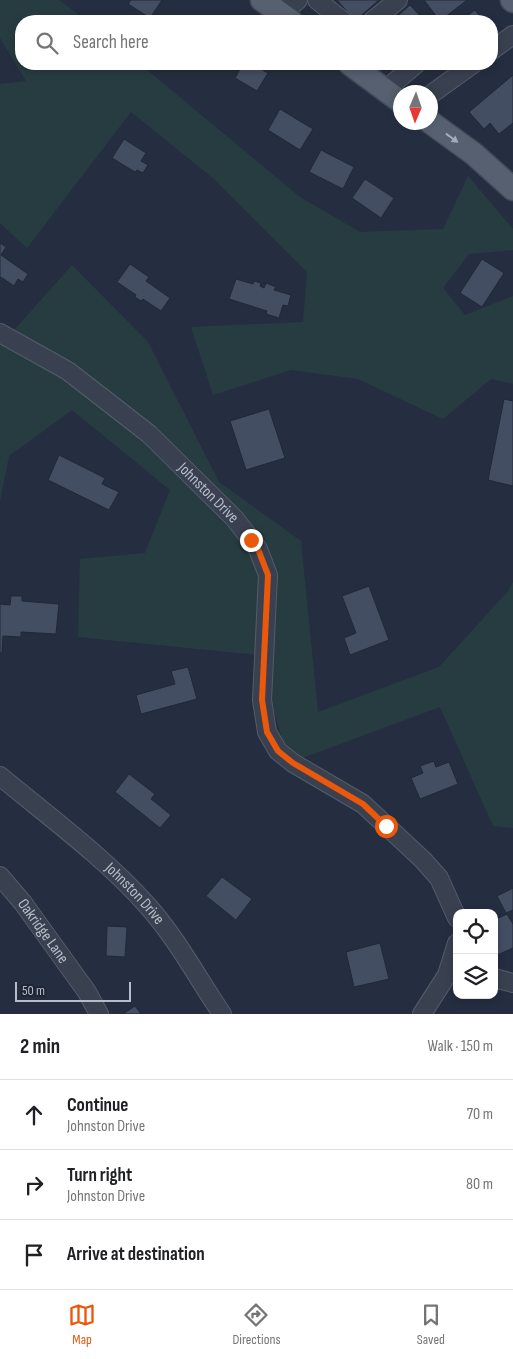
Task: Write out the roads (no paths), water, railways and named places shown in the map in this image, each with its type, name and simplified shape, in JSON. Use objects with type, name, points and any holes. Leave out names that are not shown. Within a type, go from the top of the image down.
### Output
[{"type":"main road","points":[[262,0],[282,15]]},
{"type":"main road","points":[[358,70],[393,95]]},
{"type":"main road","points":[[438,128],[513,182]]},
{"type":"main road","points":[[474,154],[513,189]]},
{"type":"street","points":[[288,15],[298,0]]},
{"type":"street","points":[[317,0],[336,15]]},
{"type":"street","points":[[379,15],[398,0]]},
{"type":"street","points":[[498,45],[513,34]]},
{"type":"street","points":[[400,85],[412,70]]},
{"type":"street","points":[[438,89],[465,70]]},
{"type":"street","name":"Johnston Drive","points":[[0,333],[68,371],[149,434],[235,519],[258,549],[268,575],[262,700],[267,732],[278,751],[293,763],[363,804],[423,860],[439,878],[453,909]]},
{"type":"street","name":"Johnston Drive","points":[[0,776],[71,834],[148,905],[222,1014]]},
{"type":"street","name":"Oakridge Lane","points":[[0,876],[23,903],[81,984],[98,1014]]},
{"type":"street","points":[[422,1014],[453,967]]},
{"type":"street","points":[[498,979],[513,983]]}]
